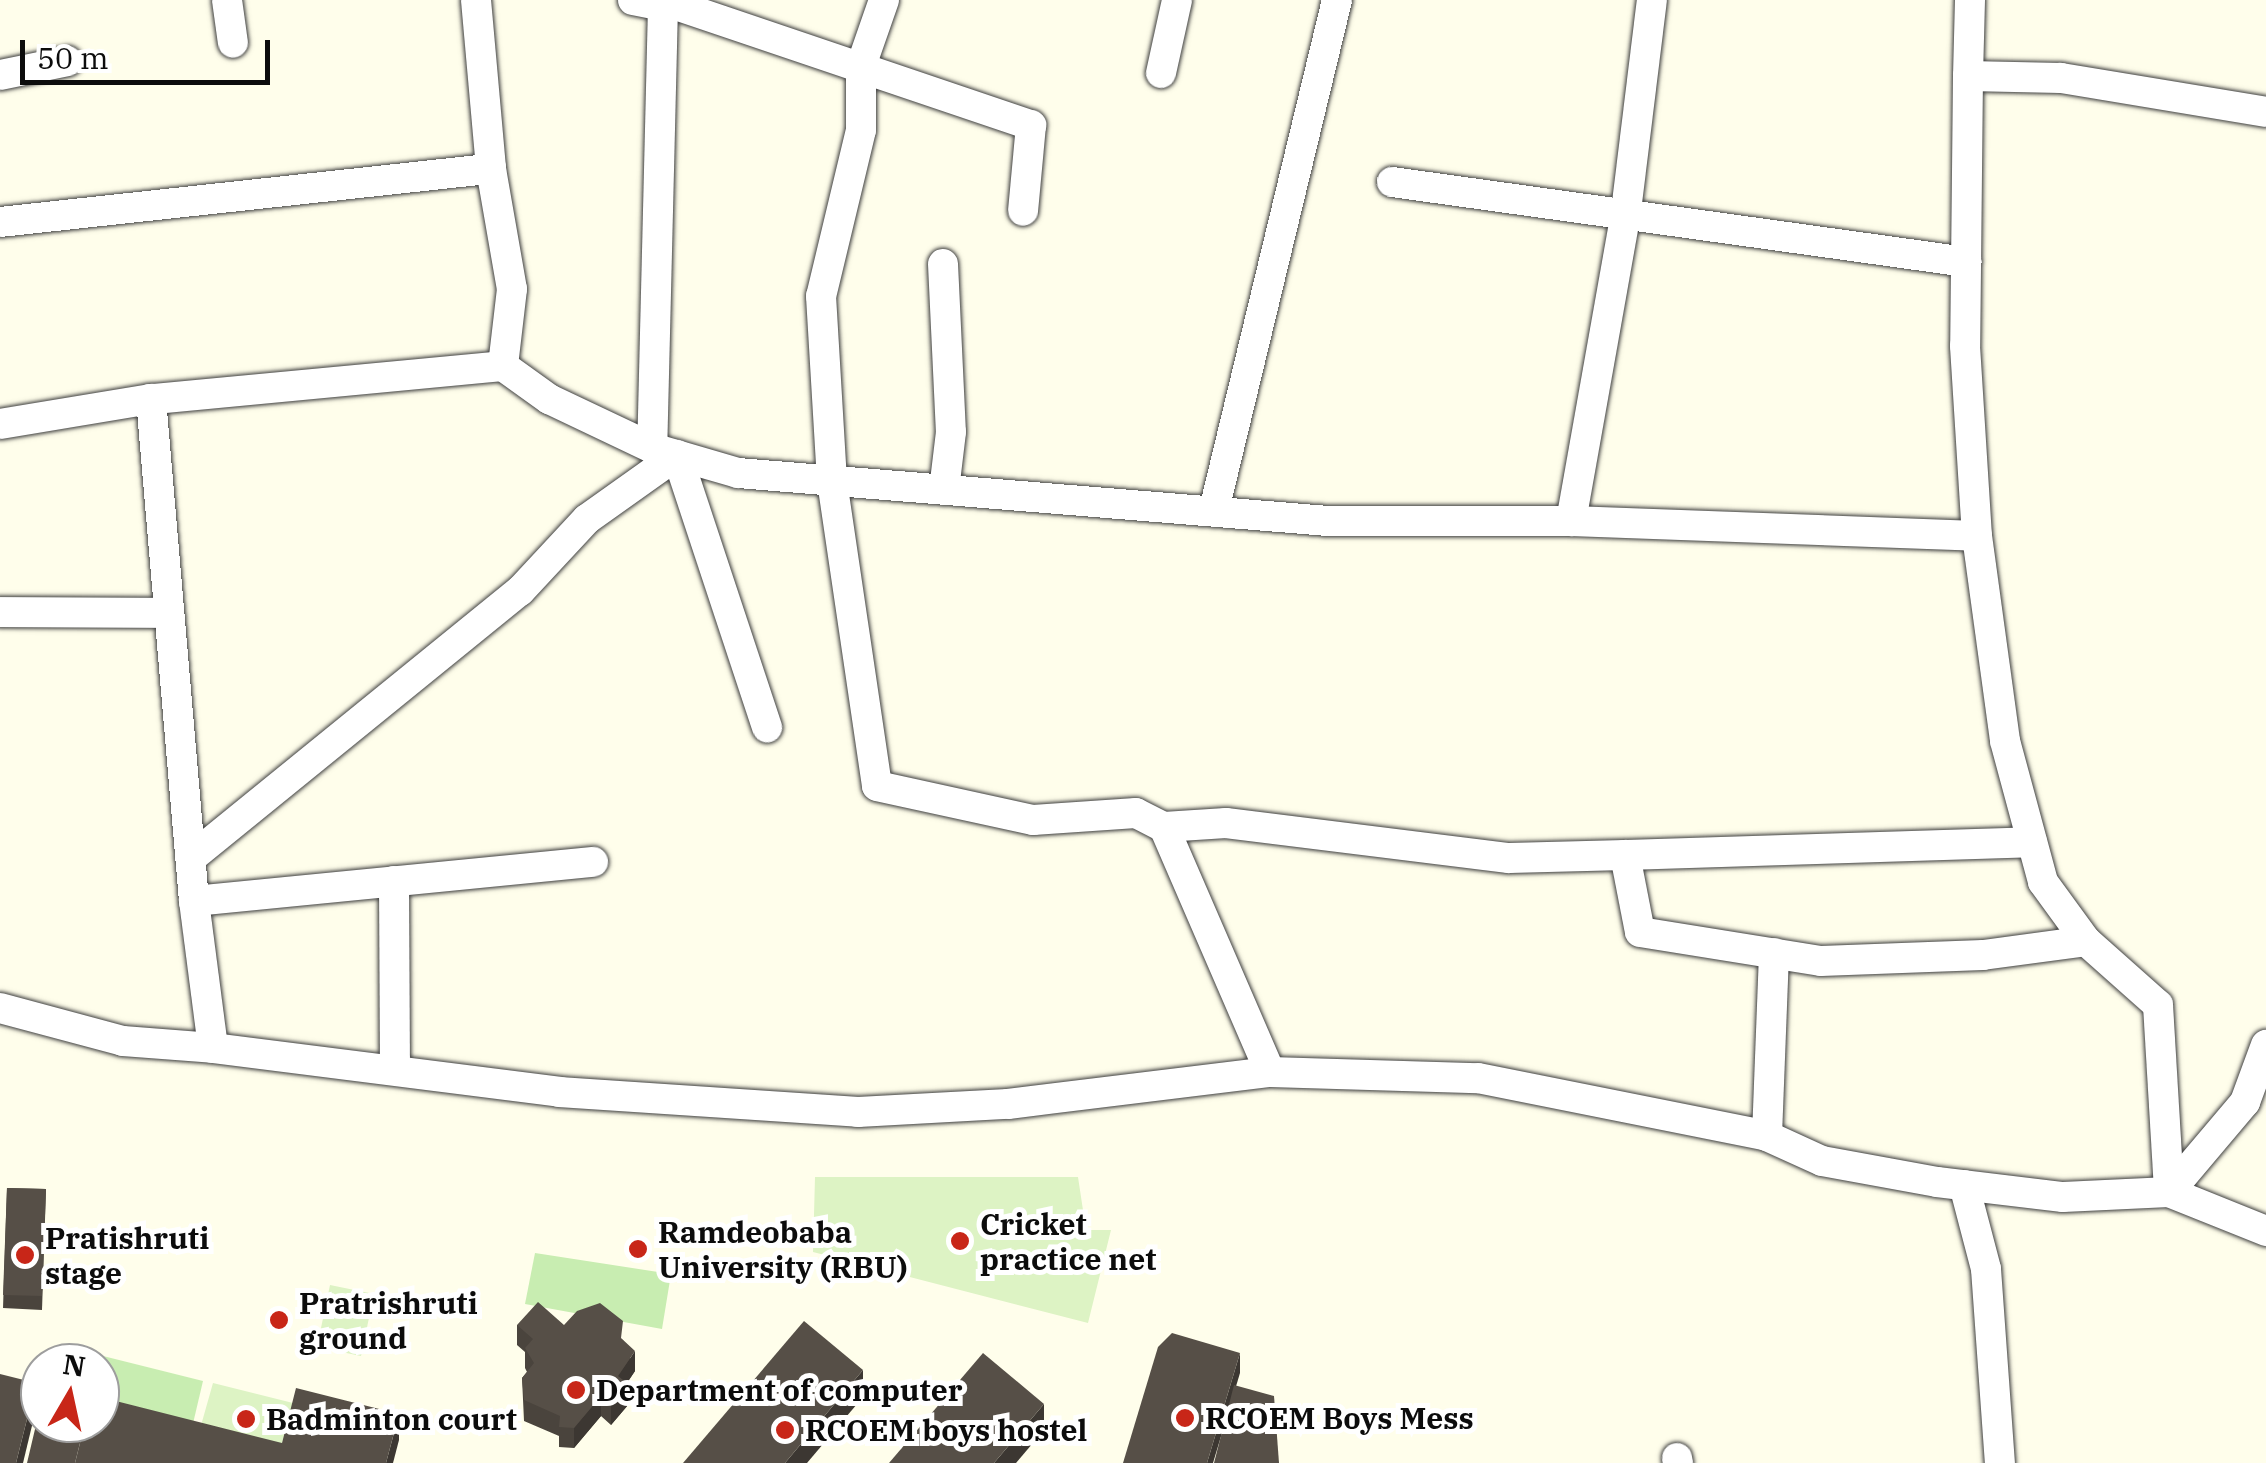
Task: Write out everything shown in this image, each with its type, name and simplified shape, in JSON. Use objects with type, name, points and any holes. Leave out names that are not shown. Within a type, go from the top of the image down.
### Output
[{"type":"street","points":[[226,0],[233,43]]},
{"type":"street","points":[[476,0],[491,169],[512,289],[503,366]]},
{"type":"street","points":[[633,0],[662,3],[1031,124],[1023,211]]},
{"type":"street","points":[[884,0],[861,66],[862,130],[822,296],[832,481],[877,786],[1033,820],[1136,813],[1164,827],[1245,825],[1508,858],[2032,842]]},
{"type":"street","points":[[1161,73],[1176,0]]},
{"type":"street","points":[[1214,510],[1337,0]]},
{"type":"street","points":[[1571,521],[1626,212],[1652,0]]},
{"type":"street","points":[[1970,0],[1966,262],[1977,536],[2006,741],[2043,882],[2086,941],[2158,1004],[2170,1192]]},
{"type":"street","points":[[662,3],[664,452],[767,727]]},
{"type":"street","points":[[0,75],[68,62]]},
{"type":"street","points":[[1968,76],[2061,78],[2266,112]]},
{"type":"street","points":[[0,222],[491,169]]},
{"type":"street","points":[[1392,182],[1966,262]]},
{"type":"street","points":[[942,264],[951,432],[944,490]]},
{"type":"street","points":[[0,424],[151,400],[503,366],[549,400],[664,452],[738,473],[1328,521],[1571,521],[1977,536]]},
{"type":"street","points":[[151,400],[194,900],[213,1048]]},
{"type":"street","points":[[190,858],[520,591],[588,519],[664,452]]},
{"type":"street","points":[[0,612],[169,614]]},
{"type":"street","points":[[1164,827],[1270,1072]]},
{"type":"street","points":[[1625,855],[1640,932],[1820,961],[1983,956],[2086,941]]},
{"type":"street","points":[[194,900],[593,862]]},
{"type":"street","points":[[394,881],[395,1069]]},
{"type":"street","points":[[1767,1136],[1774,953]]},
{"type":"street","points":[[0,1008],[123,1041],[726,1108],[858,1112],[1008,1104],[1270,1072],[1478,1078],[1767,1136],[1822,1161],[1964,1185],[2063,1196],[2170,1192],[2266,1230]]},
{"type":"street","points":[[2170,1192],[2244,1102],[2266,1045]]},
{"type":"street","points":[[1964,1185],[1986,1269],[2000,1463]]},
{"type":"green space","name":"Cricket practice net","points":[[815,1177],[1078,1177],[1086,1230],[1111,1230],[1088,1323],[813,1252]]},
{"type":"green space","points":[[535,1253],[671,1274],[662,1329],[525,1304]]},
{"type":"green space","points":[[330,1285],[374,1294],[361,1356],[317,1347]]},
{"type":"green space","points":[[120,1360],[203,1381],[191,1432],[120,1415]]},
{"type":"green space","name":"Badminton court","points":[[213,1383],[293,1403],[278,1457],[198,1436]]},
{"type":"building","name":"Pratishruti stage","points":[[7,1188],[46,1189],[42,1296],[3,1295]]},
{"type":"building","name":"Department of computer","points":[[538,1302],[564,1325],[577,1311],[600,1303],[623,1321],[621,1338],[635,1351],[618,1376],[628,1384],[611,1405],[601,1396],[574,1428],[559,1427],[560,1416],[524,1400],[522,1378],[534,1363],[525,1348],[533,1339],[517,1325]]},
{"type":"building","name":"RCOEM boys hostel","points":[[804,1321],[863,1370],[785,1463],[683,1463]]},
{"type":"building","name":"RCOEM Boys Mess","points":[[1172,1333],[1240,1353],[1207,1463],[1123,1463],[1158,1347]]},
{"type":"building","points":[[983,1353],[1044,1404],[994,1463],[889,1463]]},
{"type":"building","points":[[0,1374],[20,1379],[21,1443],[16,1463],[0,1463]]},
{"type":"building","points":[[1234,1385],[1274,1396],[1279,1463],[1214,1463]]},
{"type":"building","points":[[296,1388],[399,1414],[386,1463],[75,1463],[80,1443],[120,1443],[120,1402],[282,1443]]},
{"type":"building","points":[[32,1443],[80,1443],[75,1463],[27,1463]]},
{"type":"place","name":"Cricket practice net","points":[[960,1241]]},
{"type":"place","name":"Ramdeobaba University (RBU)","points":[[638,1249]]},
{"type":"place","name":"Pratishruti stage","points":[[25,1255]]},
{"type":"place","name":"Pratrishruti ground","points":[[279,1320]]},
{"type":"place","name":"Department of computer","points":[[576,1390]]},
{"type":"place","name":"RCOEM Boys Mess","points":[[1185,1418]]},
{"type":"place","name":"Badminton court","points":[[246,1419]]},
{"type":"place","name":"RCOEM boys hostel","points":[[785,1430]]}]
